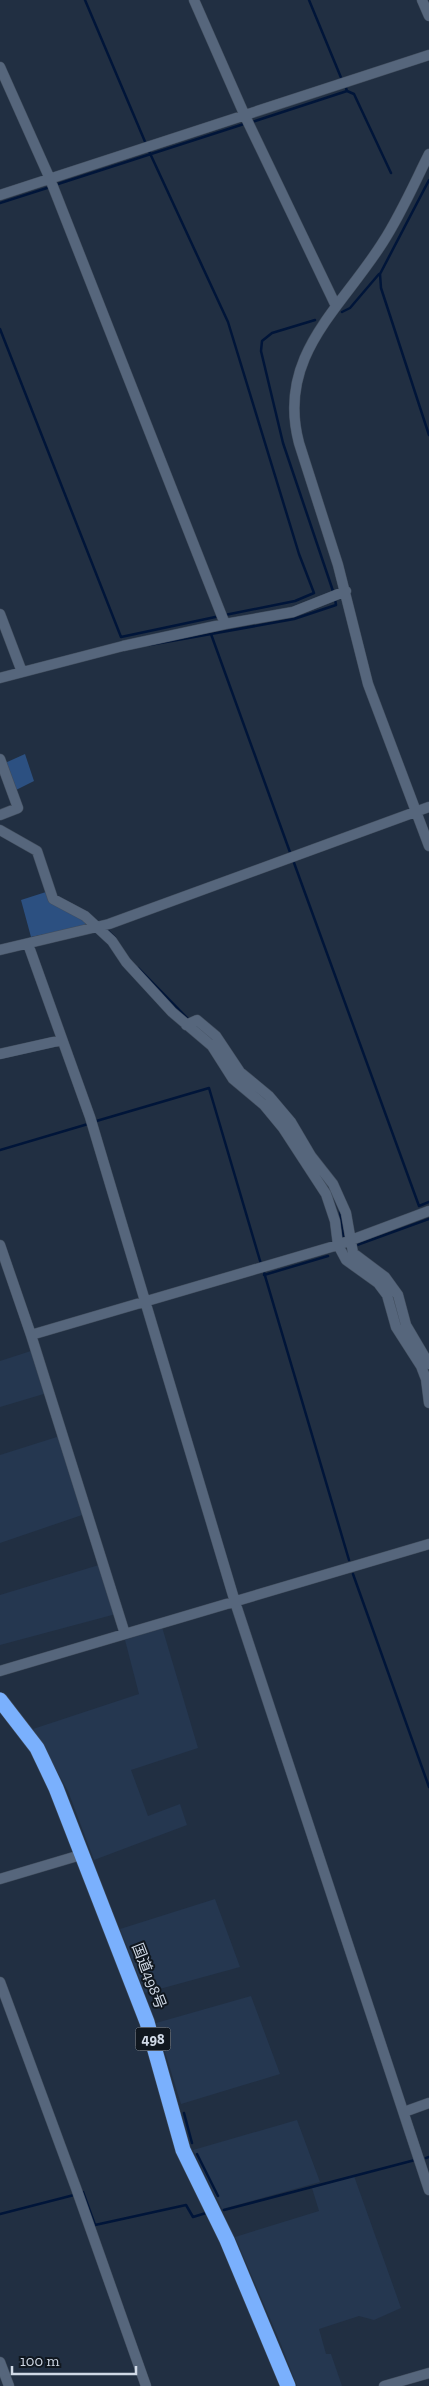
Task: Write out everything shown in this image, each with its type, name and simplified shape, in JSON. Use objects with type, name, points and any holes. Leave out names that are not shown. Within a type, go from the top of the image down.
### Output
[{"type":"highway","name":"国道498号","points":[[0,1700],[37,1748],[84,1854],[147,2022],[183,2150],[227,2240],[288,2386]]},
{"type":"street","points":[[194,0],[250,128],[336,306]]},
{"type":"street","points":[[422,0],[429,16]]},
{"type":"street","points":[[0,195],[345,84],[429,55]]},
{"type":"street","points":[[0,67],[50,180],[225,624]]},
{"type":"street","points":[[429,154],[383,243],[336,306],[306,354],[295,385],[293,412],[299,443],[338,594],[368,684],[429,846]]},
{"type":"street","points":[[0,678],[225,624],[293,612],[338,594]]},
{"type":"street","points":[[0,614],[22,672]]},
{"type":"street","points":[[0,759],[18,808],[0,815]]},
{"type":"street","points":[[0,950],[109,924],[429,807]]},
{"type":"street","points":[[0,830],[37,852],[53,899],[85,916],[112,941],[126,962],[186,1025],[212,1046],[233,1079],[264,1105],[284,1128],[326,1194],[335,1221],[338,1245],[346,1260],[378,1283],[386,1295],[396,1326],[421,1366],[426,1378],[429,1403]]},
{"type":"street","points":[[28,944],[91,1122],[235,1602],[429,2190]]},
{"type":"street","points":[[186,1025],[197,1020],[216,1036],[240,1072],[269,1096],[291,1122],[311,1156],[341,1198],[353,1253],[385,1277],[398,1295],[406,1325],[429,1364]]},
{"type":"street","points":[[0,1054],[62,1040]]},
{"type":"street","points":[[31,1335],[338,1245],[429,1211]]},
{"type":"street","points":[[0,1245],[31,1335],[125,1634]]},
{"type":"street","points":[[0,1671],[429,1544]]},
{"type":"street","points":[[0,1879],[84,1854]]},
{"type":"street","points":[[0,1982],[146,2386]]},
{"type":"street","points":[[404,2112],[429,2103]]},
{"type":"street","points":[[0,2362],[9,2386]]},
{"type":"street","points":[[384,2386],[429,2373]]},
{"type":"shaded area","points":[[25,754],[34,781],[16,790],[5,763]]},
{"type":"shaded area","points":[[46,892],[84,920],[86,926],[31,937],[21,900]]},
{"type":"shaded area","points":[[34,1350],[47,1393],[0,1407],[0,1361]]},
{"type":"shaded area","points":[[60,1436],[85,1514],[0,1543],[0,1455]]},
{"type":"shaded area","points":[[99,1565],[116,1614],[0,1645],[0,1595]]},
{"type":"shaded area","points":[[162,1627],[198,1748],[131,1770],[148,1816],[180,1804],[187,1825],[94,1860],[68,1791],[33,1729],[139,1694],[125,1640]]},
{"type":"shaded area","points":[[215,1899],[240,1967],[145,1993],[120,1929]]},
{"type":"shaded area","points":[[251,1996],[280,2074],[181,2104],[156,2023]]},
{"type":"shaded area","points":[[297,2120],[320,2182],[222,2209],[193,2150]]},
{"type":"shaded area","points":[[354,2176],[401,2308],[374,2320],[359,2316],[319,2329],[326,2354],[331,2354],[342,2386],[297,2386],[235,2237],[319,2211],[312,2188]]},
{"type":"waterway","points":[[85,0],[146,144]]},
{"type":"waterway","points":[[309,0],[342,80]]},
{"type":"waterway","points":[[252,122],[347,91],[345,85]]},
{"type":"waterway","points":[[347,91],[354,94],[391,173]]},
{"type":"waterway","points":[[58,184],[247,123]]},
{"type":"waterway","points":[[148,149],[228,322],[299,554],[314,593],[295,601],[225,615]]},
{"type":"waterway","points":[[429,180],[380,274],[381,288],[429,435]]},
{"type":"waterway","points":[[0,203],[47,188]]},
{"type":"waterway","points":[[342,312],[350,308],[379,274]]},
{"type":"waterway","points":[[315,320],[272,333],[262,341],[261,351],[283,443],[334,594]]},
{"type":"waterway","points":[[0,329],[121,637],[220,616]]},
{"type":"waterway","points":[[291,855],[211,634],[294,619],[336,605],[335,599]]},
{"type":"waterway","points":[[149,645],[211,634]]},
{"type":"waterway","points":[[293,860],[419,1206],[429,1202]]},
{"type":"waterway","points":[[105,928],[115,938]]},
{"type":"waterway","points":[[138,968],[190,1021]]},
{"type":"waterway","points":[[200,1029],[215,1042]]},
{"type":"waterway","points":[[93,1122],[209,1088],[261,1264]]},
{"type":"waterway","points":[[0,1150],[88,1124]]},
{"type":"waterway","points":[[340,1211],[344,1240]]},
{"type":"waterway","points":[[357,1245],[429,1219]]},
{"type":"waterway","points":[[264,1275],[328,1256]]},
{"type":"waterway","points":[[263,1269],[349,1560]]},
{"type":"waterway","points":[[391,1293],[401,1324]]},
{"type":"waterway","points":[[353,1574],[429,1787]]},
{"type":"waterway","points":[[184,2113],[192,2143]]},
{"type":"waterway","points":[[197,2154],[218,2196]]},
{"type":"waterway","points":[[224,2210],[415,2160]]},
{"type":"waterway","points":[[83,2192],[95,2225],[186,2205],[193,2217],[206,2213]]},
{"type":"waterway","points":[[0,2214],[74,2195]]}]
